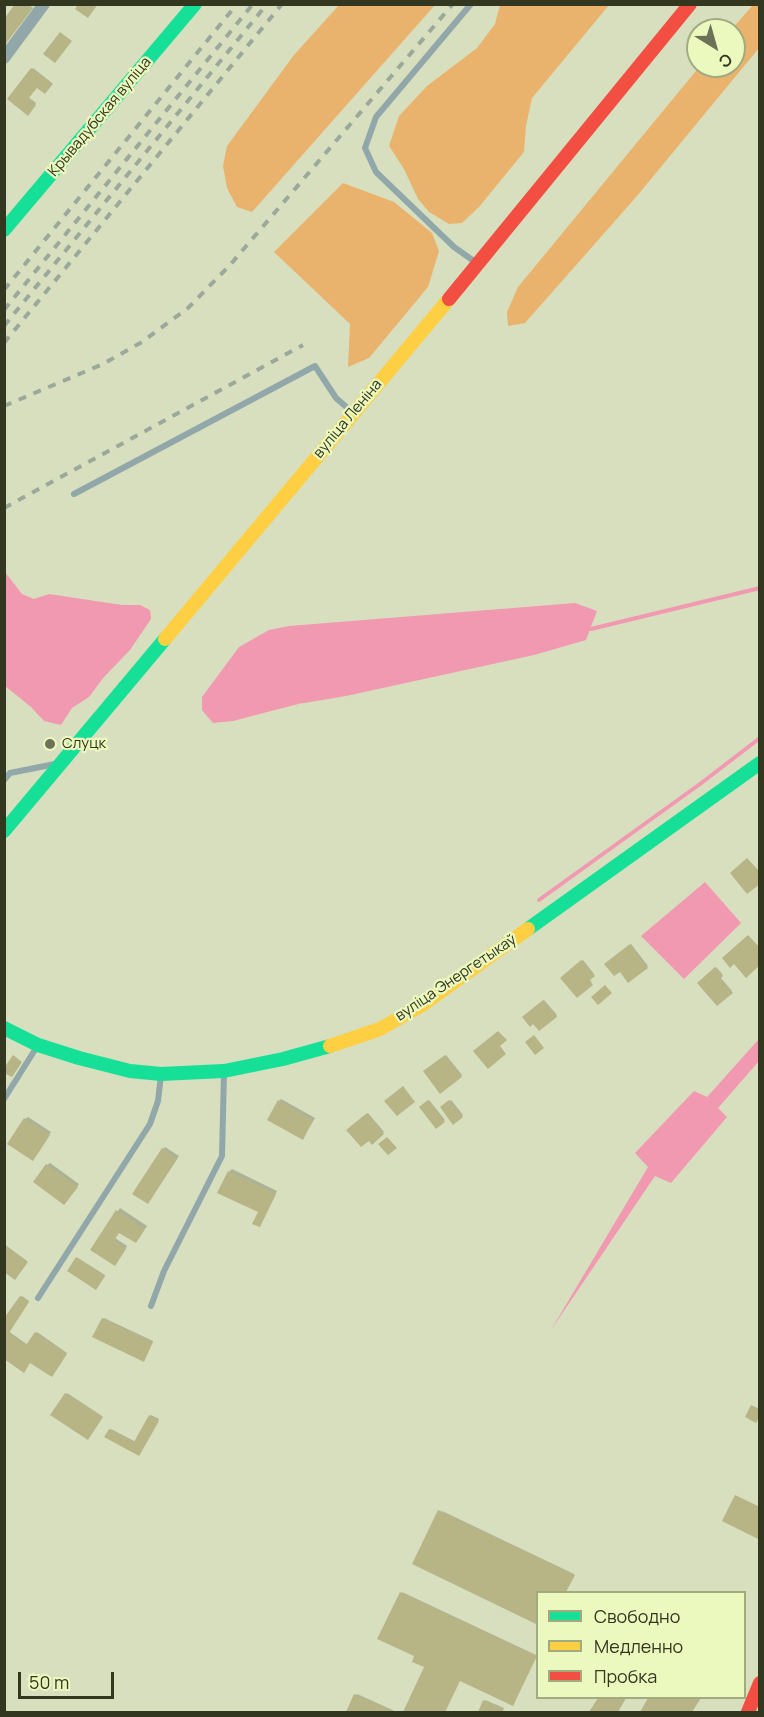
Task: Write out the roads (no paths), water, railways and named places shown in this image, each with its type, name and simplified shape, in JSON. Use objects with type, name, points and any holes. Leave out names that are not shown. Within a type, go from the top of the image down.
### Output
[{"type":"street","points":[[4,58],[44,4]]},
{"type":"street","name":"Крывадубская вуліца","points":[[4,230],[195,4]]},
{"type":"street","name":"вуліца Леніна","points":[[4,831],[478,264],[690,4]]},
{"type":"street","name":"вуліца Энергетыкаў","points":[[4,1028],[38,1045],[79,1059],[130,1071],[161,1074],[224,1071],[283,1059],[380,1029],[422,1005],[759,763]]},
{"type":"street","points":[[748,1713],[759,1683]]},
{"type":"lane","points":[[471,4],[376,117],[365,148],[375,172],[454,247],[478,264]]},
{"type":"lane","points":[[74,494],[315,366],[336,398],[353,413]]},
{"type":"lane","points":[[4,780],[10,773],[62,763]]},
{"type":"lane","points":[[4,1099],[38,1045]]},
{"type":"lane","points":[[151,1306],[164,1270],[222,1156],[224,1071]]},
{"type":"lane","points":[[38,1298],[150,1124],[158,1101],[161,1074]]},
{"type":"waterway","points":[[591,629],[760,588]]},
{"type":"waterway","points":[[539,900],[760,738]]},
{"type":"railway","points":[[4,290],[237,4]]},
{"type":"railway","points":[[4,310],[253,4]]},
{"type":"railway","points":[[4,326],[267,4]]},
{"type":"railway","points":[[4,343],[282,4]]},
{"type":"railway","points":[[4,406],[103,364],[142,342],[188,308],[230,265],[453,4]]},
{"type":"railway","points":[[4,508],[303,345]]},
{"type":"place","name":"Слуцк","points":[[50,744]]}]
